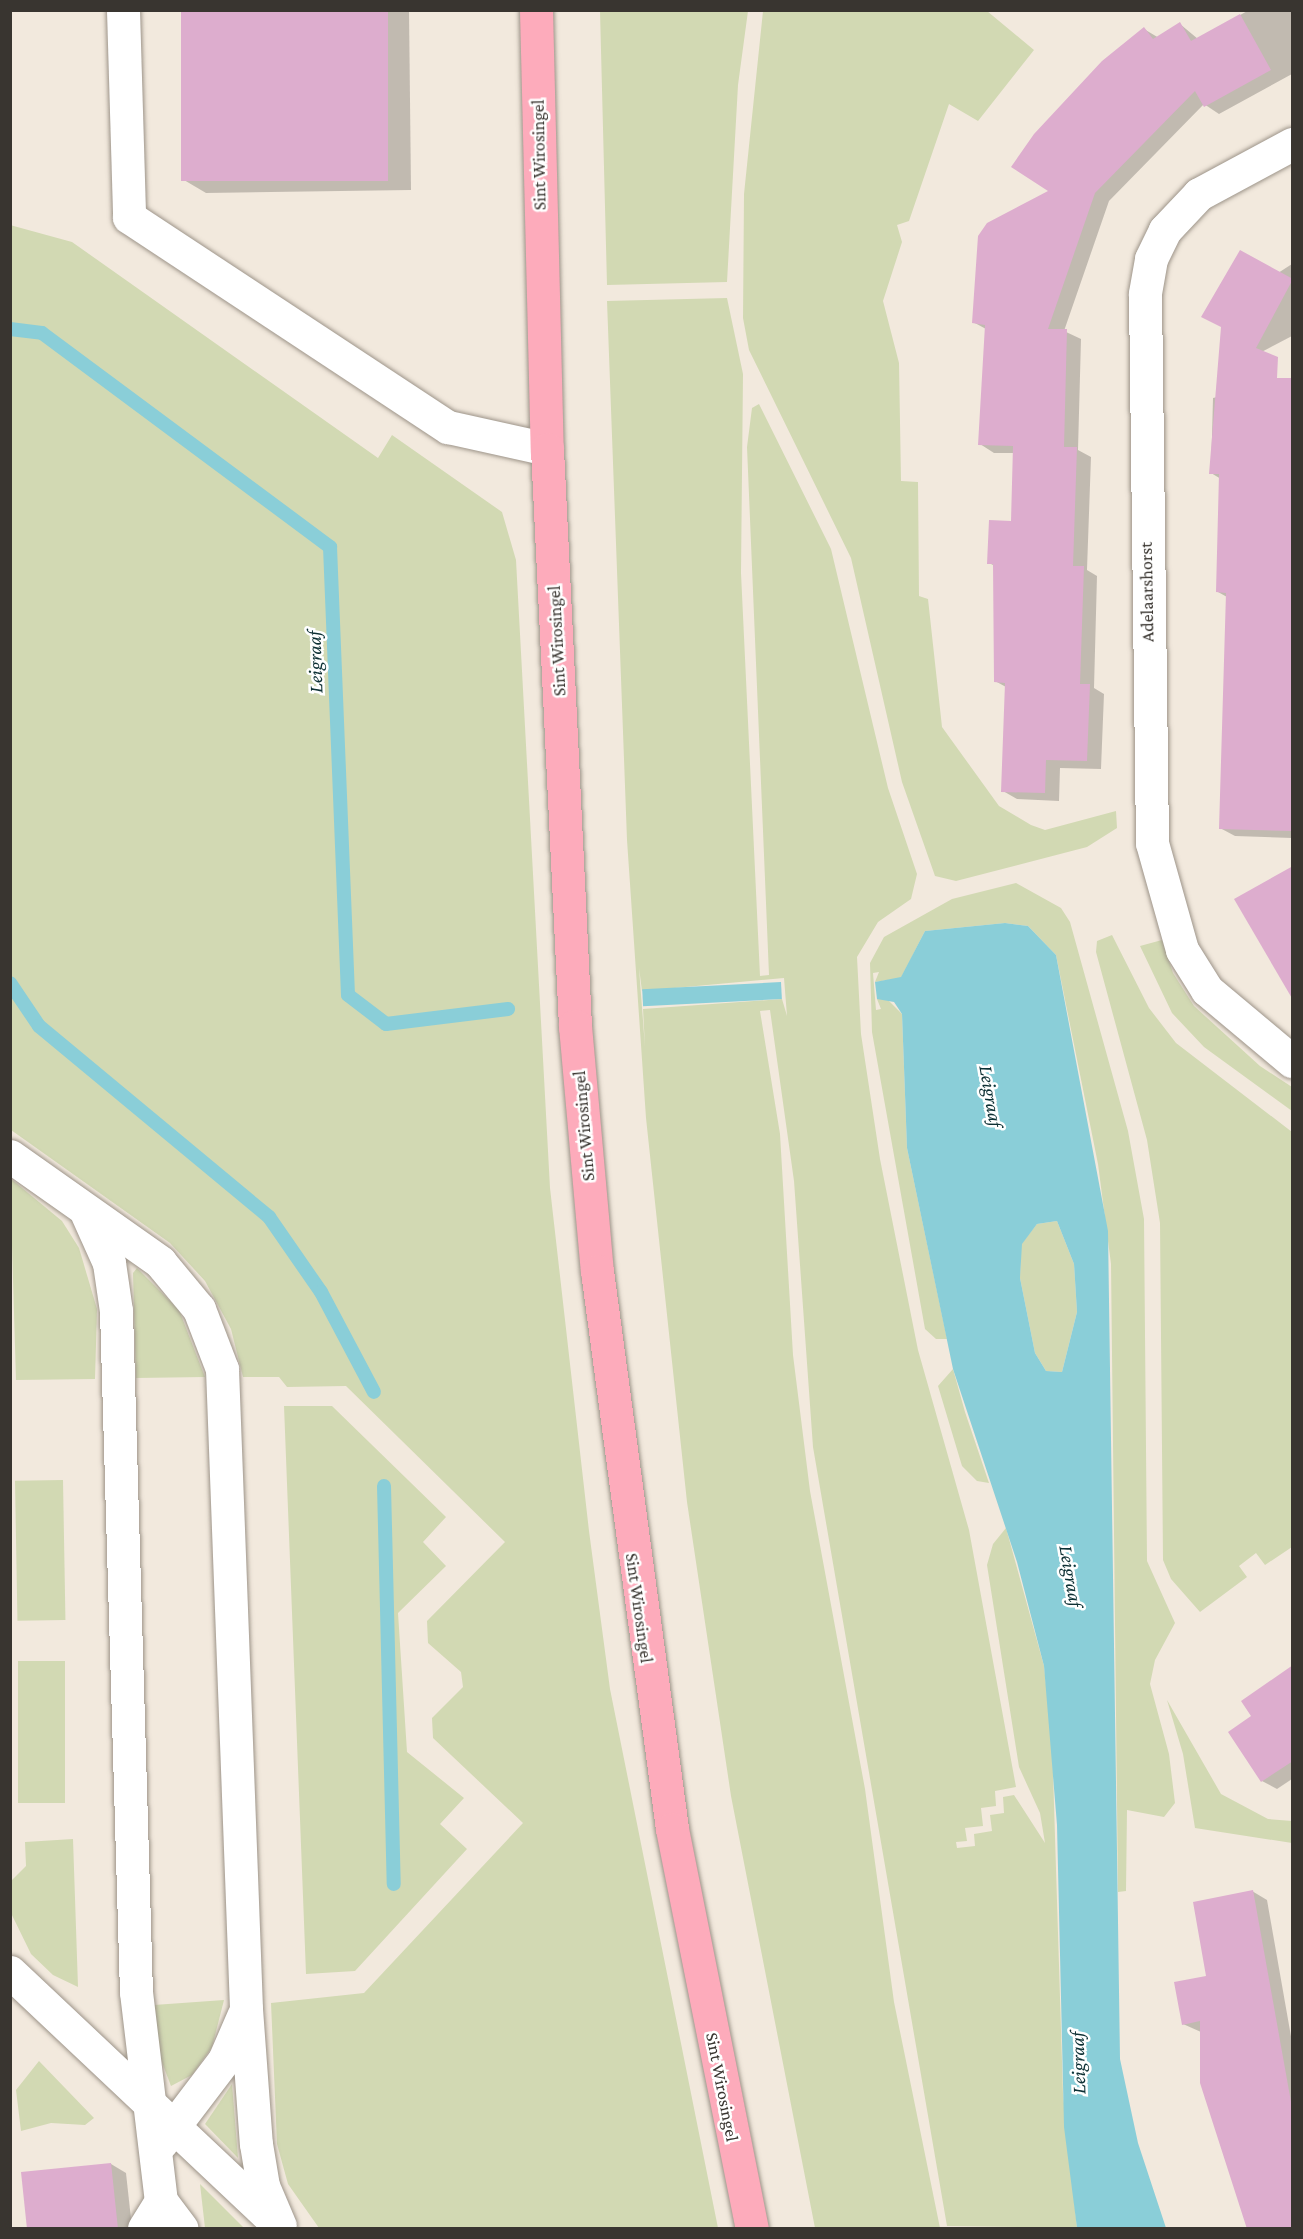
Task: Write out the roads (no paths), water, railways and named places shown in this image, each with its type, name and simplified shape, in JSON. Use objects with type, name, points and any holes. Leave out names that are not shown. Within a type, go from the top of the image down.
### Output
[{"type":"main road","name":"Sint Wirosingel","points":[[536,10],[547,449],[575,1026],[597,1271],[672,1829],[752,2229]]},
{"type":"street","points":[[123,10],[129,217],[448,427],[547,449]]},
{"type":"street","name":"Adelaarshorst","points":[[1293,144],[1199,194],[1165,230],[1150,259],[1144,294],[1152,843],[1182,950],[1207,990],[1251,1032],[1293,1061]]},
{"type":"street","points":[[10,1156],[160,1262],[199,1309],[222,1369],[246,2009],[256,2144],[263,2186],[281,2227]]},
{"type":"street","points":[[84,1209],[109,1263],[116,1311],[136,1992],[148,2103],[165,2138],[281,2227]]},
{"type":"street","points":[[10,1972],[148,2103]]},
{"type":"street","points":[[144,2229],[161,2201],[165,2138],[224,2060],[246,2009]]},
{"type":"street","points":[[161,2201],[181,2229]]},
{"type":"water","points":[[1005,923],[1028,926],[1056,955],[1108,1231],[1120,2059],[1138,2143],[1166,2228],[1077,2228],[1064,2127],[1057,1825],[1044,1666],[1017,1562],[953,1369],[907,1148],[902,1014],[894,1002],[877,999],[875,982],[901,977],[925,931]],"holes":[[[1057,1221],[1074,1264],[1077,1312],[1062,1372],[1046,1371],[1035,1353],[1020,1278],[1022,1244],[1037,1224]]]},
{"type":"water","points":[[781,982],[782,999],[643,1006],[642,989]]},
{"type":"waterway","name":"Leigraaf","points":[[10,329],[42,333],[330,547],[348,995],[386,1024],[508,1009]]},
{"type":"waterway","points":[[10,983],[39,1026],[269,1217],[321,1292],[374,1392]]},
{"type":"waterway","points":[[384,1486],[394,1884]]}]
